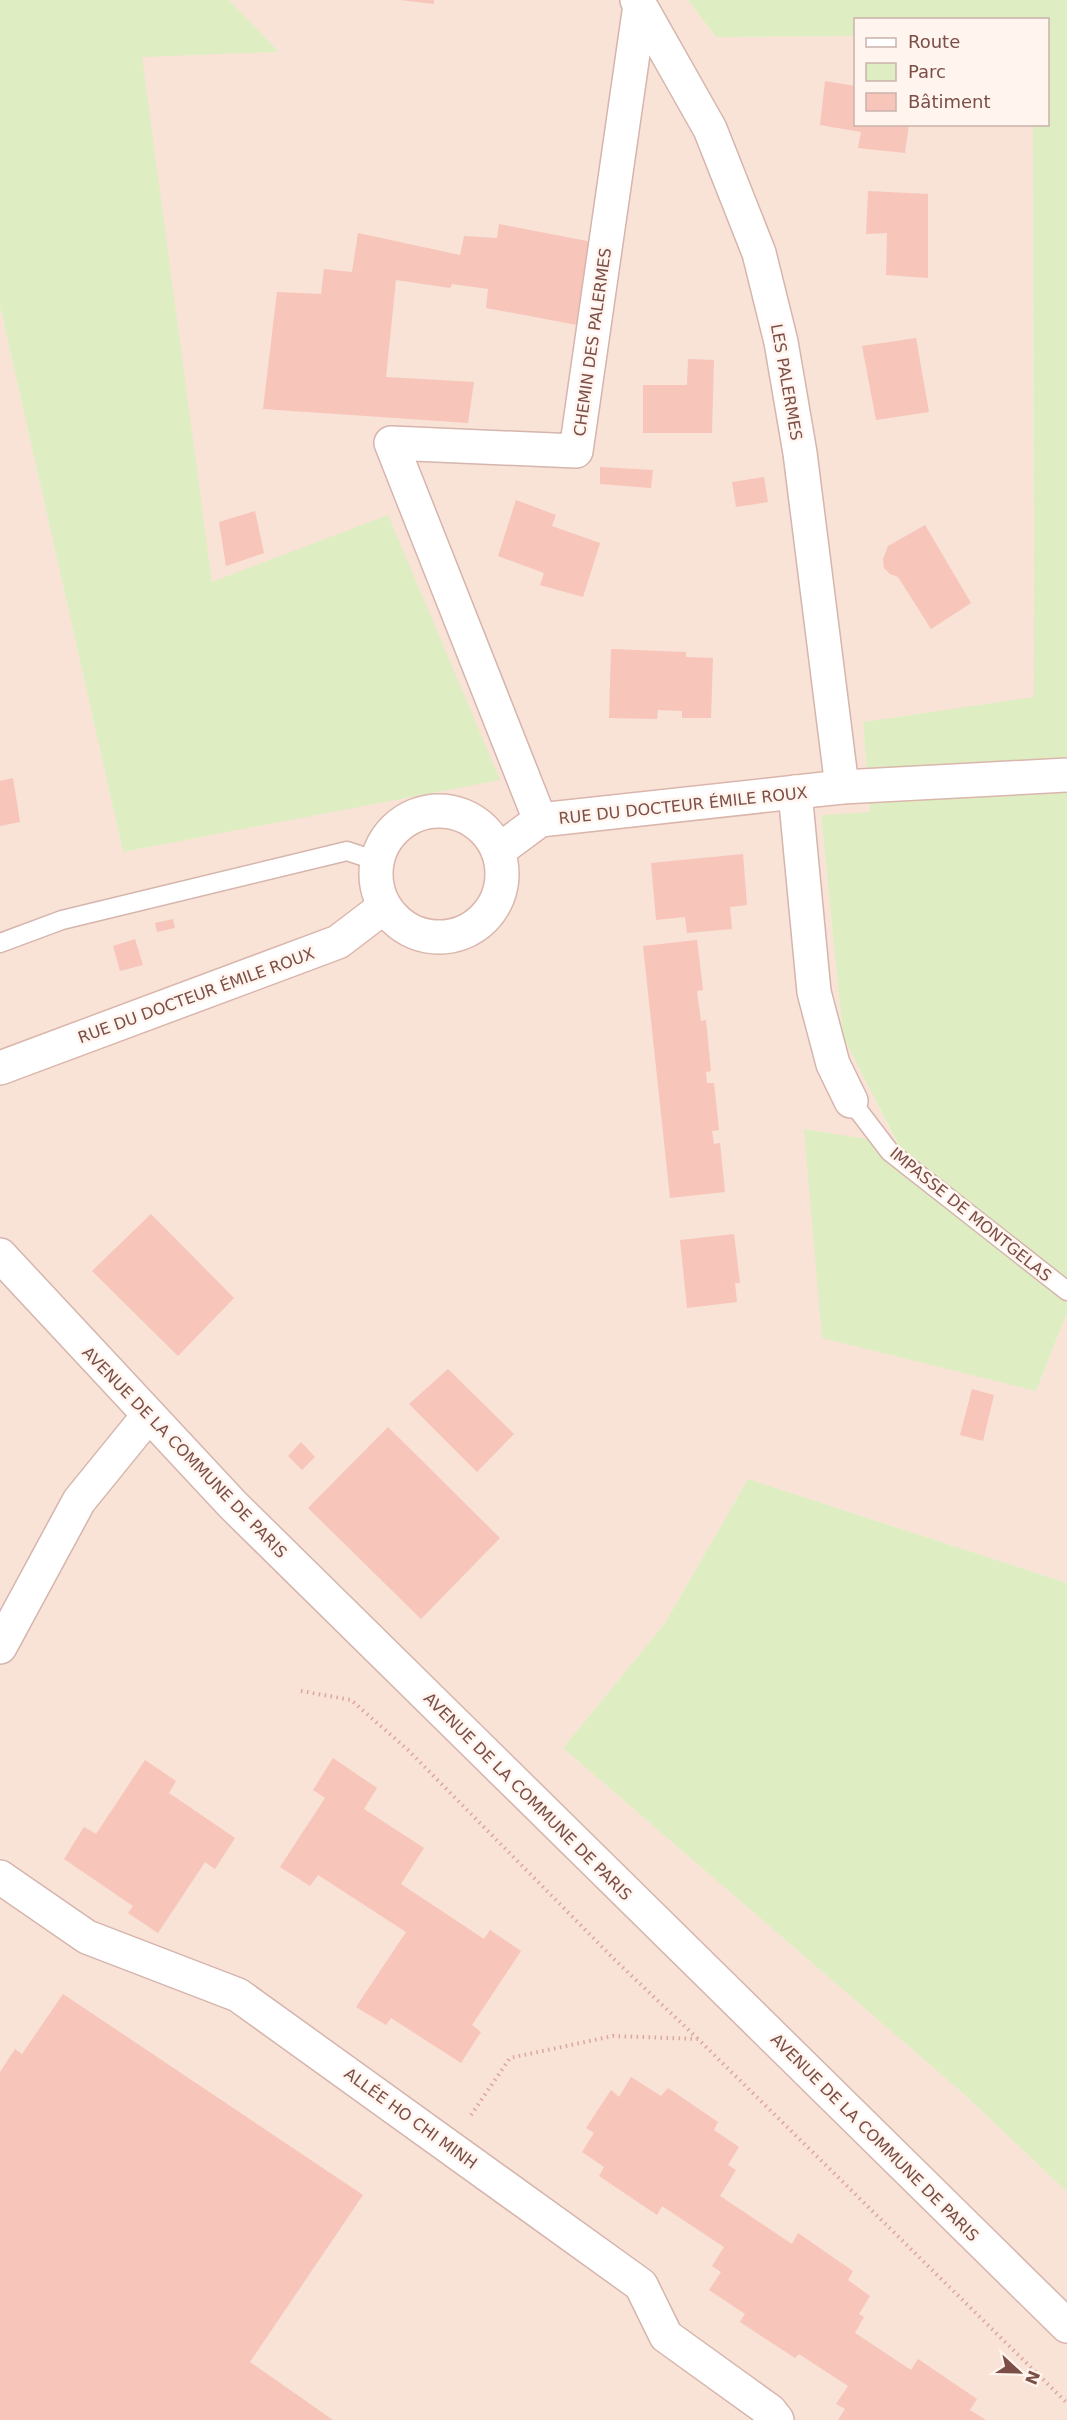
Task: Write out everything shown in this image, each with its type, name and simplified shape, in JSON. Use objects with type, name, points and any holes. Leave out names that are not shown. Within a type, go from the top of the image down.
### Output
[{"type":"street","name":"LES PALERMES","points":[[638,2],[710,129],[759,253],[781,342],[800,453],[842,787]]},
{"type":"street","name":"CHEMIN DES PALERMES","points":[[540,820],[391,443],[576,451],[638,2]]},
{"type":"street","name":"RUE DU DOCTEUR ÉMILE ROUX","points":[[498,851],[540,820],[842,787],[1067,775]]},
{"type":"street","name":"IMPASSE DE MONTGELAS","points":[[795,792],[814,992],[832,1064],[851,1101]]},
{"type":"street","points":[[445,811],[467,818],[485,830],[498,851],[502,873],[497,898],[486,917],[462,933],[441,938],[418,934],[399,924],[384,907],[376,882],[377,861],[390,834],[407,819],[423,813],[445,811]]},
{"type":"street","name":"RUE DU DOCTEUR ÉMILE ROUX","points":[[0,1068],[338,942],[384,907]]},
{"type":"street","name":"AVENUE DE LA COMMUNE DE PARIS","points":[[0,1255],[148,1416],[241,1512],[1067,2326]]},
{"type":"street","points":[[0,1647],[79,1501],[148,1416]]},
{"type":"street","name":"ALLÉE HO CHI MINH","points":[[0,1877],[87,1937],[238,1995],[451,2146],[641,2285],[666,2336],[770,2410],[777,2420]]},
{"type":"lane","points":[[0,943],[62,920],[347,851],[377,861]]},
{"type":"lane","name":"IMPASSE DE MONTGELAS","points":[[851,1101],[890,1152],[1067,1291]]},
{"type":"path","points":[[301,1691],[351,1700],[408,1750],[615,1960],[1067,2403]]},
{"type":"path","points":[[451,2146],[510,2058],[613,2036],[698,2039]]},
{"type":"shaded area","points":[[229,0],[688,0],[716,37],[854,36],[854,126],[1033,126],[1034,698],[863,722],[870,813],[821,816],[843,1037],[898,1145],[804,1130],[1036,1391],[1067,1313],[1067,1583],[748,1479],[665,1623],[563,1748],[965,2095],[1067,2192],[1067,2420],[0,2420],[0,306],[123,852],[500,779],[212,583],[141,56],[279,52]]},
{"type":"green space","points":[[0,0],[229,0],[279,52],[142,57],[212,582],[388,515],[500,780],[123,852],[0,306]]},
{"type":"green space","points":[[688,0],[1067,0],[1067,1313],[1036,1391],[822,1338],[804,1129],[898,1144],[843,1037],[821,815],[870,812],[863,722],[1034,697],[1033,126],[1049,126],[1049,18],[854,18],[854,36],[716,37]]},
{"type":"green space","points":[[748,1479],[1067,1583],[1067,2192],[965,2095],[563,1748],[665,1623]]},
{"type":"building","points":[[400,0],[434,0],[434,4]]},
{"type":"building","points":[[825,81],[854,86],[854,126],[909,126],[905,153],[858,148],[861,132],[820,125]]},
{"type":"building","points":[[868,191],[928,194],[928,278],[886,275],[887,233],[866,234]]},
{"type":"building","points":[[499,224],[592,242],[577,325],[486,308],[488,289],[452,284],[450,288],[396,280],[386,377],[474,382],[468,423],[263,409],[277,292],[321,294],[324,269],[352,272],[358,233],[460,255],[464,236],[497,238]]},
{"type":"building","points":[[916,338],[929,412],[876,420],[862,346]]},
{"type":"building","points":[[688,359],[714,360],[712,433],[643,433],[643,385],[687,385]]},
{"type":"building","points":[[600,467],[653,470],[651,488],[600,484]]},
{"type":"building","points":[[764,477],[768,502],[736,507],[732,482]]},
{"type":"building","points":[[516,500],[556,515],[552,526],[600,543],[583,597],[540,585],[544,573],[498,556]]},
{"type":"building","points":[[255,511],[264,553],[226,566],[219,522]]},
{"type":"building","points":[[925,525],[971,603],[931,629],[898,577],[890,574],[884,568],[883,559],[888,546]]},
{"type":"building","points":[[611,649],[686,652],[686,657],[713,658],[711,718],[682,718],[682,711],[658,710],[657,719],[609,718]]},
{"type":"building","points":[[13,778],[20,822],[0,826],[0,781]]},
{"type":"building","points":[[743,854],[747,905],[730,907],[732,929],[687,933],[685,917],[656,920],[651,863]]},
{"type":"building","points":[[173,919],[175,928],[157,932],[155,923]]},
{"type":"building","points":[[135,939],[143,965],[120,971],[113,946]]},
{"type":"building","points":[[697,940],[703,990],[697,991],[701,1021],[706,1020],[711,1071],[706,1072],[707,1083],[714,1083],[719,1130],[712,1131],[714,1144],[720,1143],[725,1192],[670,1198],[643,946]]},
{"type":"building","points":[[151,1214],[234,1298],[178,1356],[92,1271]]},
{"type":"building","points":[[734,1234],[740,1283],[735,1283],[737,1302],[687,1308],[680,1240]]},
{"type":"building","points":[[448,1369],[514,1434],[477,1472],[409,1404]]},
{"type":"building","points":[[972,1389],[994,1395],[983,1441],[960,1435]]},
{"type":"building","points":[[388,1427],[500,1538],[421,1619],[308,1508]]},
{"type":"building","points":[[301,1442],[315,1457],[302,1470],[288,1456]]},
{"type":"building","points":[[333,1758],[377,1788],[364,1809],[424,1848],[401,1884],[484,1939],[490,1930],[521,1951],[472,2025],[481,2032],[461,2063],[391,2018],[386,2025],[356,2007],[406,1932],[318,1875],[310,1886],[280,1867],[325,1798],[313,1790]]},
{"type":"building","points":[[145,1760],[176,1781],[169,1793],[235,1838],[215,1869],[205,1862],[158,1933],[128,1913],[133,1906],[64,1859],[84,1827],[96,1834]]},
{"type":"building","points":[[63,1994],[363,2195],[250,2362],[333,2420],[0,2420],[0,2072],[15,2049],[22,2054]]},
{"type":"building","points":[[631,2077],[661,2096],[668,2088],[718,2122],[714,2130],[739,2147],[728,2165],[736,2170],[720,2196],[792,2244],[798,2233],[853,2271],[848,2280],[870,2296],[859,2314],[864,2317],[855,2333],[911,2370],[918,2359],[977,2399],[970,2410],[986,2420],[838,2420],[845,2409],[836,2404],[848,2386],[799,2354],[795,2358],[740,2322],[745,2314],[709,2290],[721,2272],[712,2266],[724,2247],[662,2206],[657,2215],[599,2176],[604,2167],[582,2152],[594,2133],[586,2128],[611,2090],[619,2097]]}]
